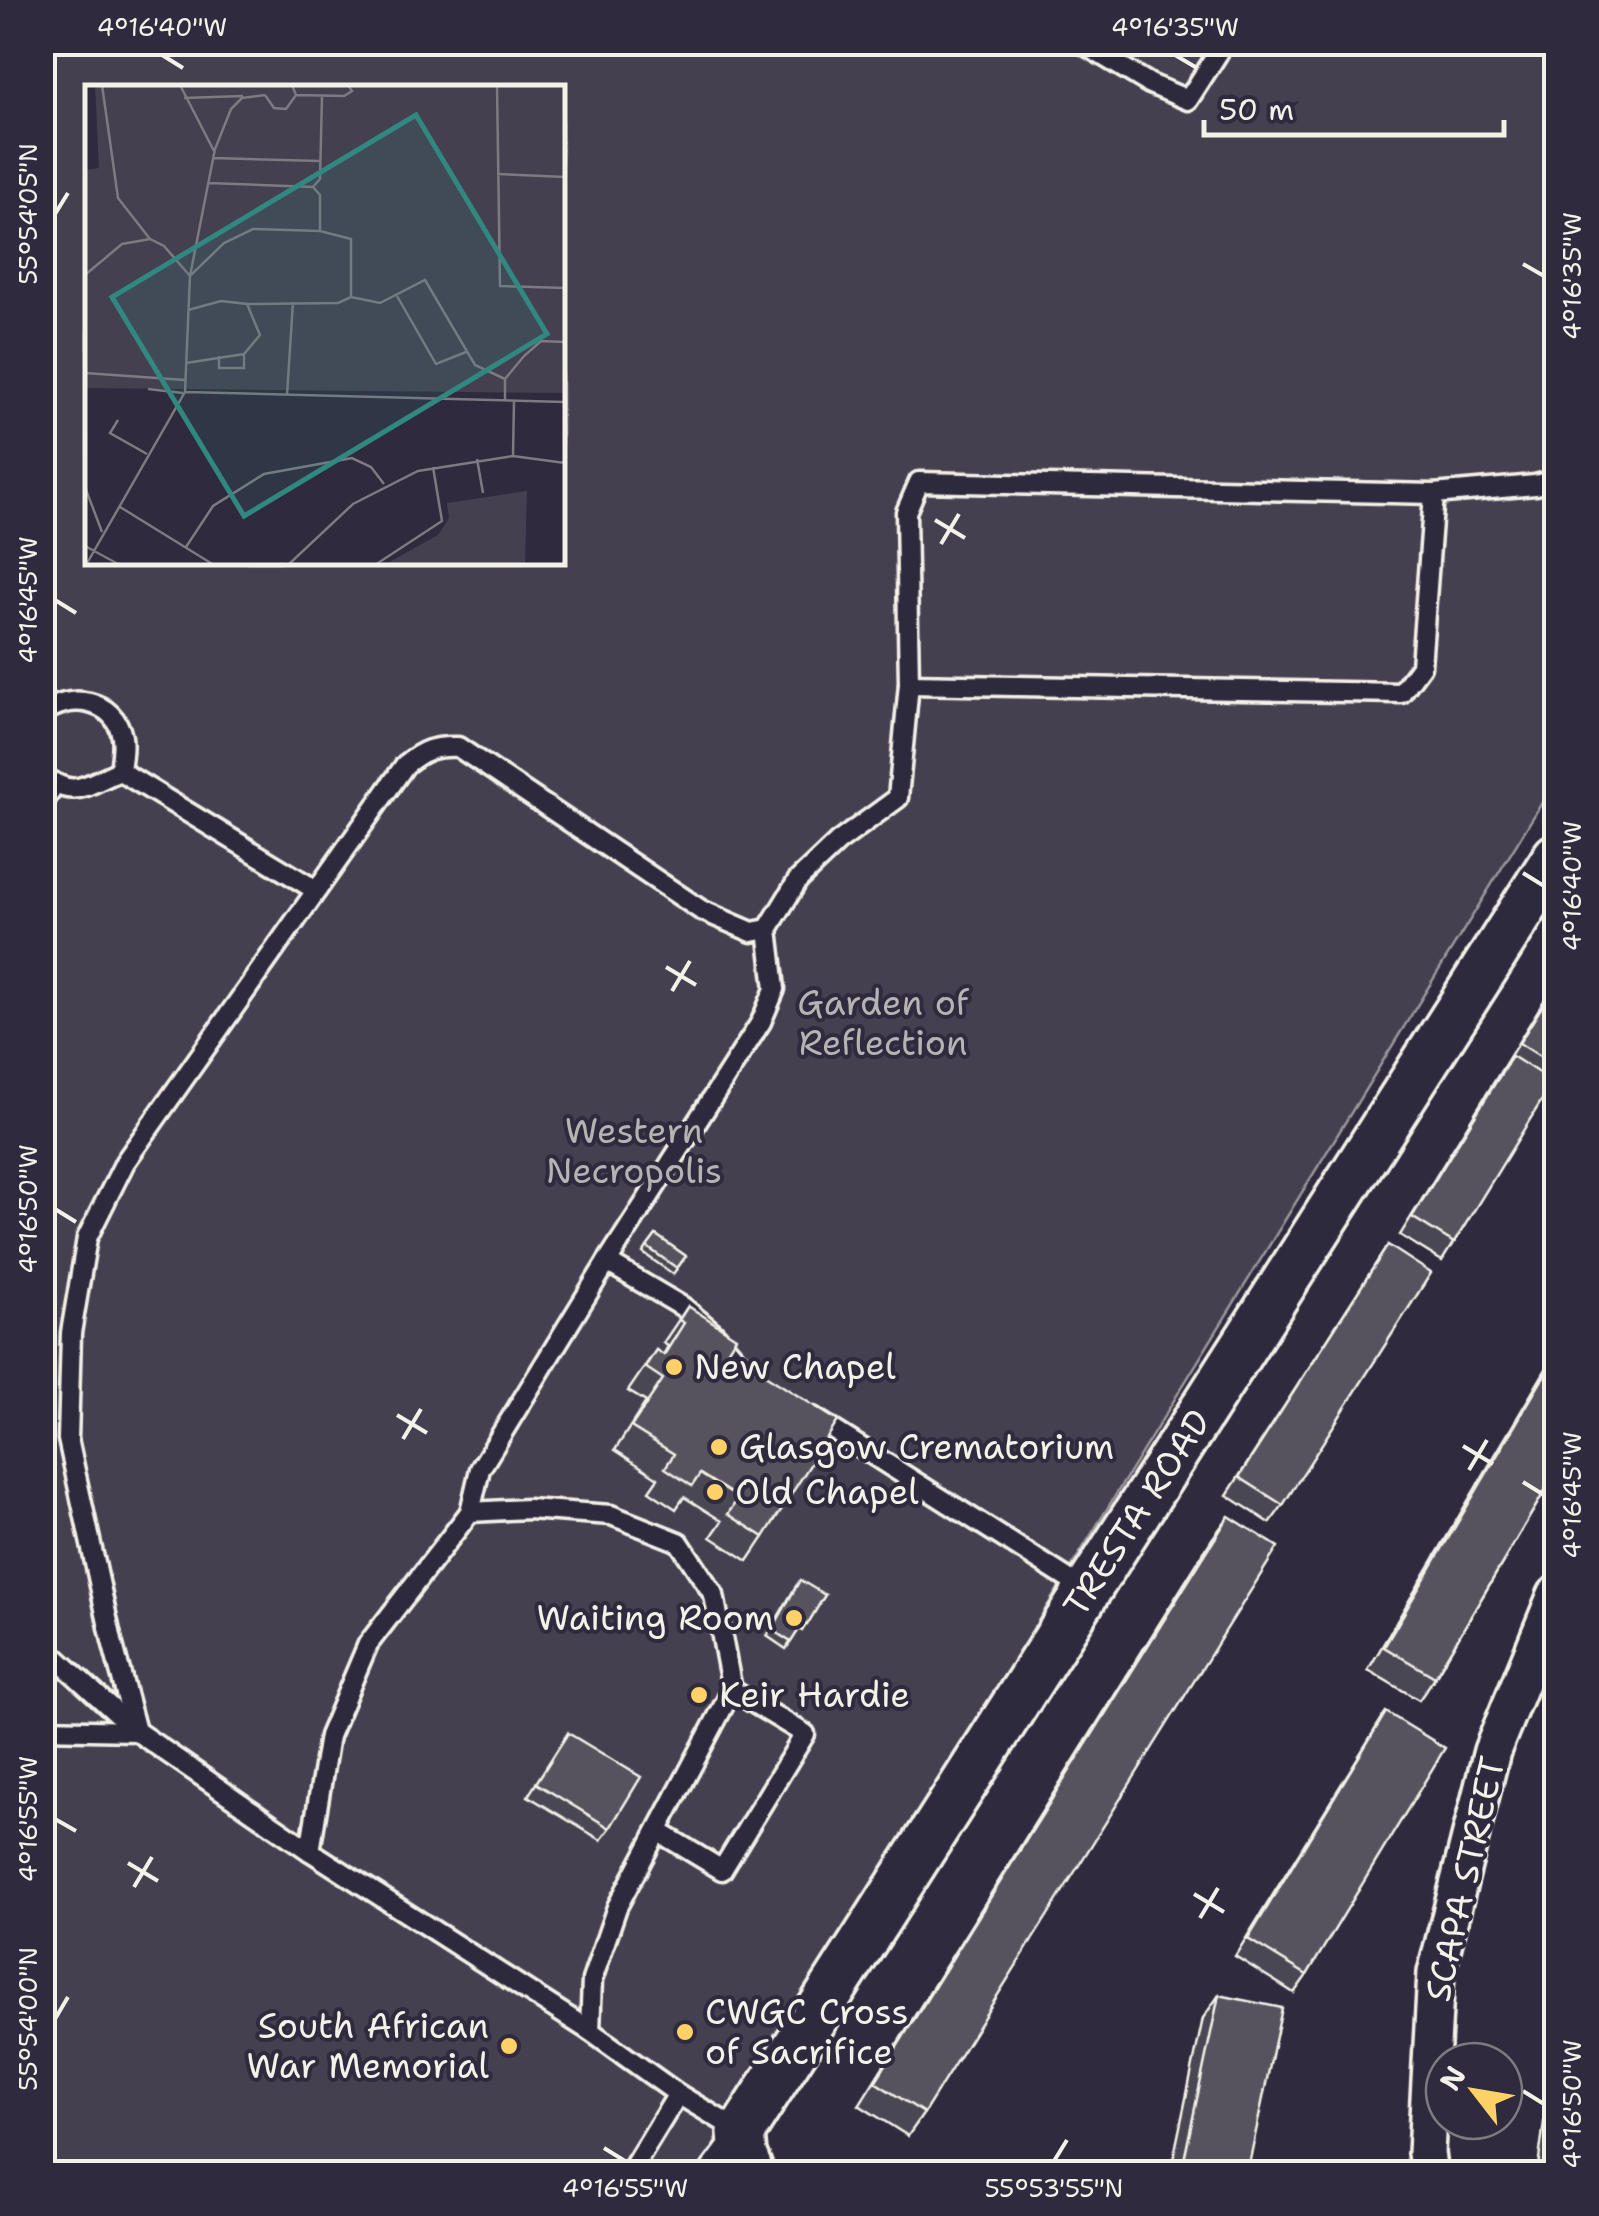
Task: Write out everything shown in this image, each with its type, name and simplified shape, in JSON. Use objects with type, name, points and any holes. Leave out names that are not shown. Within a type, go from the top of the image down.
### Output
[{"type":"street","name":"TRESTA ROAD","points":[[738,2156],[1087,1591],[1556,857]]},
{"type":"street","name":"SCAPA STREET","points":[[1428,2174],[1436,1972],[1492,1751],[1556,1596]]},
{"type":"lane","points":[[1080,42],[1150,84],[1188,100],[1225,42]]},
{"type":"lane","points":[[310,1851],[329,1736],[368,1644],[470,1512],[480,1470],[761,1022],[775,989],[768,929],[798,880],[838,842],[898,798],[909,684],[906,512],[919,482],[1434,494],[1556,480]]},
{"type":"lane","points":[[909,684],[1401,693],[1420,666],[1434,494]]},
{"type":"lane","points":[[42,714],[70,700],[90,702],[107,711],[122,737],[120,771]]},
{"type":"lane","points":[[136,1731],[68,1439],[72,1332],[87,1238],[124,1162],[405,765],[424,750],[458,747],[701,910],[752,932],[768,929]]},
{"type":"lane","points":[[120,771],[314,889]]},
{"type":"lane","points":[[42,804],[49,779],[74,790],[120,771]]},
{"type":"lane","points":[[607,1262],[683,1307],[713,1332],[759,1381]]},
{"type":"lane","points":[[804,1412],[1087,1591]]},
{"type":"lane","points":[[470,1512],[528,1509],[611,1515],[679,1542],[714,1595],[732,1690],[617,1907],[592,1980],[590,2031]]},
{"type":"lane","points":[[42,1644],[136,1731],[310,1851],[590,2031],[678,2094],[738,2156]]},
{"type":"lane","points":[[659,1832],[722,1870],[804,1734],[732,1690]]},
{"type":"lane","points":[[42,1729],[136,1731]]},
{"type":"lane","points":[[628,2174],[678,2094]]},
{"type":"green space","name":"Western Necropolis","points":[[42,43],[1556,43],[1556,780],[698,2173],[43,2173]]},
{"type":"building","points":[[1556,984],[1556,1066],[1519,1043]]},
{"type":"building","points":[[1512,1056],[1553,1082],[1454,1243],[1412,1217]]},
{"type":"building","points":[[656,1235],[686,1256],[677,1268],[647,1247]]},
{"type":"building","points":[[1388,1245],[1431,1273],[1283,1505],[1239,1477]]},
{"type":"building","name":"Glasgow Crematorium","points":[[688,1306],[736,1337],[727,1351],[838,1421],[764,1537],[728,1514],[738,1498],[700,1474],[692,1486],[665,1468],[674,1454],[631,1427],[663,1379],[645,1367],[656,1350],[664,1355],[684,1323],[679,1320]]},
{"type":"building","points":[[1556,1356],[1556,1472],[1435,1677],[1384,1647]]},
{"type":"building","points":[[1229,1516],[1278,1547],[924,2113],[875,2082]]},
{"type":"building","name":"Waiting Room","points":[[800,1580],[825,1595],[791,1642],[772,1630]]},
{"type":"building","points":[[1386,1712],[1445,1748],[1307,1975],[1248,1939]]},
{"type":"building","points":[[568,1733],[641,1777],[610,1828],[536,1783]]},
{"type":"building","points":[[1219,1995],[1282,2008],[1247,2174],[1181,2174]]},
{"type":"building","points":[[1556,2126],[1556,2174],[1550,2174]]},
{"type":"place","name":"New Chapel","points":[[674,1367]]},
{"type":"place","name":"Glasgow Crematorium","points":[[719,1447]]},
{"type":"place","name":"Old Chapel","points":[[715,1492]]},
{"type":"place","name":"Waiting Room","points":[[794,1618]]},
{"type":"place","name":"Keir Hardie","points":[[699,1695]]},
{"type":"place","name":"CWGC Cross of Sacrifice","points":[[685,2032]]},
{"type":"place","name":"South African War Memorial","points":[[509,2046]]},
{"type":"park label","name":"Garden of Reflection","points":[[883,1023]]}]
